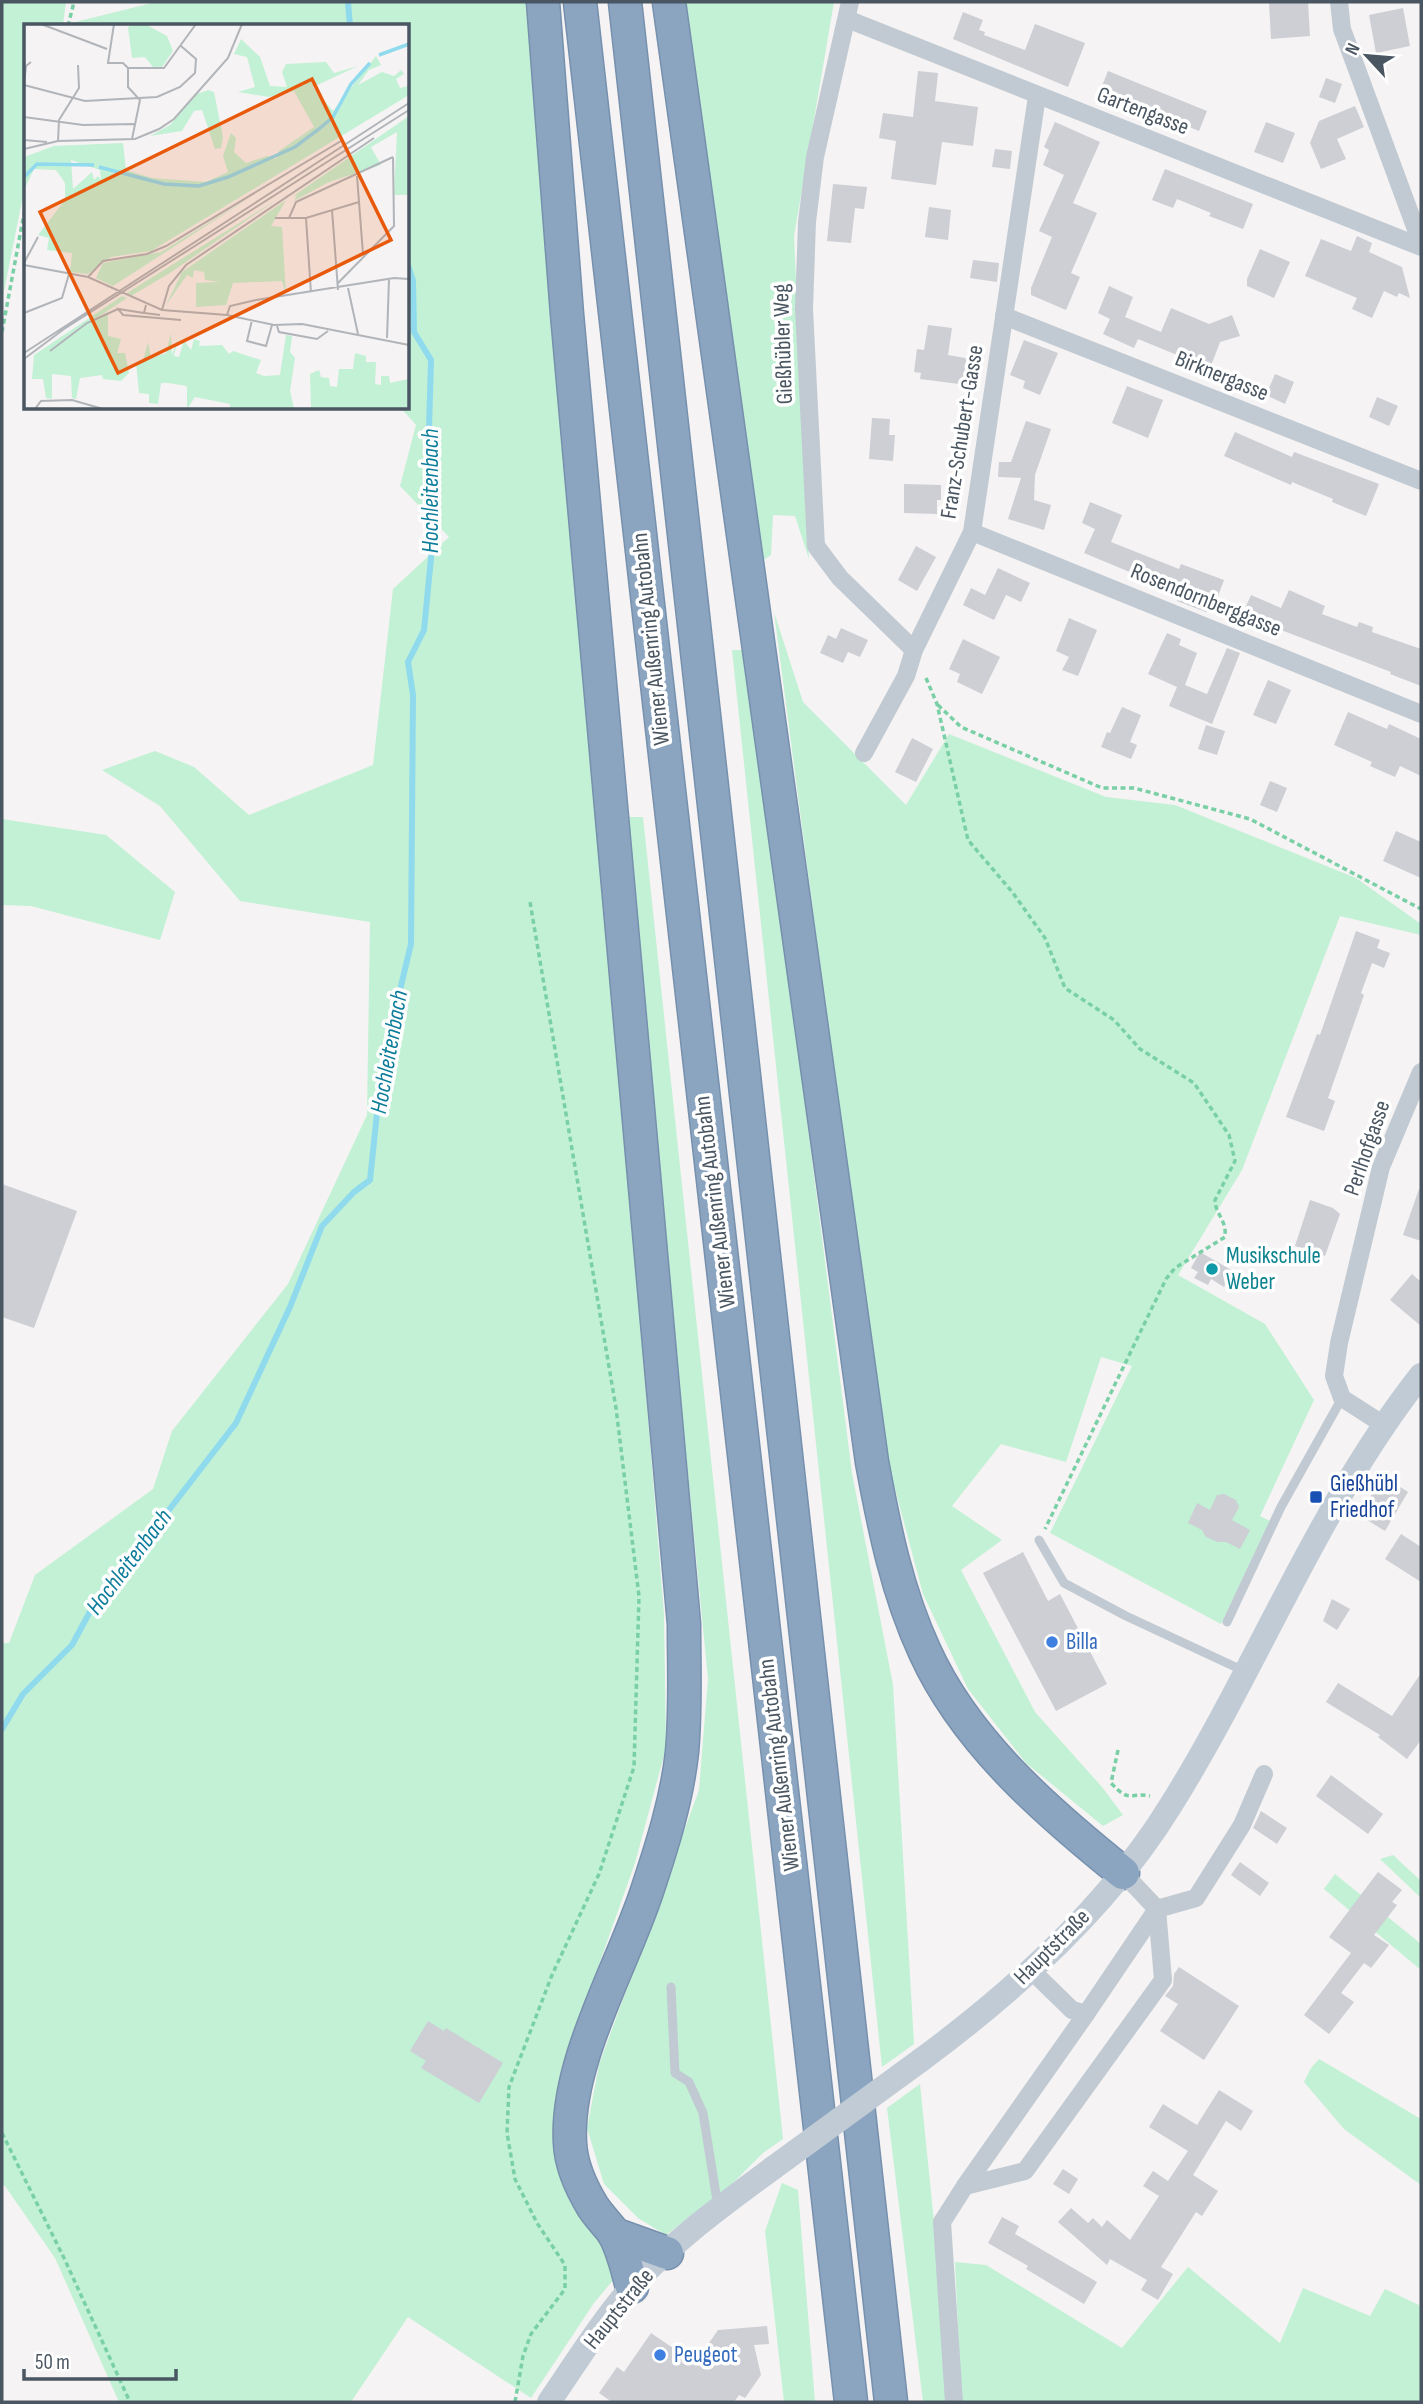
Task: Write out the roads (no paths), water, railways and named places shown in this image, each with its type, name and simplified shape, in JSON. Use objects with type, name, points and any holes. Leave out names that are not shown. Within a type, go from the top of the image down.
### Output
[{"type":"highway","points":[[543,2],[567,314],[684,1624],[685,1707],[676,1790],[667,1829],[647,1892],[580,2065],[569,2120],[570,2146],[576,2170],[593,2208],[614,2234],[632,2287]]},
{"type":"highway","name":"Wiener Außenring Autobahn","points":[[580,2],[851,2402]]},
{"type":"highway","name":"Wiener Außenring Autobahn","points":[[625,2],[891,2402]]},
{"type":"highway","points":[[669,2],[872,1462],[890,1550],[906,1604],[925,1653],[947,1693],[970,1725],[1028,1789],[1072,1832],[1123,1873]]},
{"type":"highway","points":[[614,2234],[667,2253]]},
{"type":"main road","name":"Hauptstraße","points":[[549,2402],[607,2318],[632,2287],[667,2253],[718,2209],[970,2024],[1032,1971],[1123,1873],[1171,1806],[1246,1672],[1332,1508],[1384,1424],[1421,1375]]},
{"type":"street","points":[[1339,2],[1342,29],[1421,245]]},
{"type":"street","name":"Gartengasse","points":[[848,10],[1037,96],[1421,245]]},
{"type":"street","name":"Gießhübler Weg","points":[[848,10],[815,157],[807,222],[804,309],[816,546],[840,578],[914,650]]},
{"type":"street","name":"Franz-Schubert-Gasse","points":[[864,753],[906,677],[914,650],[972,532],[1037,96]]},
{"type":"street","name":"Birknergasse","points":[[1004,316],[1421,481]]},
{"type":"street","name":"Rosendornberggasse","points":[[972,532],[1421,714]]},
{"type":"street","name":"Perlhofgasse","points":[[1342,1398],[1334,1376],[1339,1343],[1381,1167],[1421,1072]]},
{"type":"street","points":[[1342,1398],[1384,1424]]},
{"type":"street","points":[[954,2402],[942,2222],[1157,1909],[1196,1898],[1242,1825],[1264,1774]]},
{"type":"street","points":[[965,2186],[1025,2171],[1163,1980],[1157,1909],[1123,1873]]},
{"type":"street","points":[[1032,1971],[1072,2010],[1086,2014]]},
{"type":"lane","points":[[1227,1622],[1281,1507],[1342,1398]]},
{"type":"lane","points":[[1039,1540],[1064,1583],[1126,1616],[1246,1672]]},
{"type":"lane","points":[[671,1987],[675,2073],[689,2082],[703,2113],[718,2209]]},
{"type":"waterway","name":"Hochleitenbach","points":[[348,2],[350,24]]},
{"type":"waterway","name":"Hochleitenbach","points":[[2,1729],[23,1694],[72,1645],[99,1595],[125,1567],[236,1423],[290,1307],[322,1226],[354,1192],[370,1180],[382,1065],[411,944],[413,695],[408,662],[424,630],[435,517],[428,464],[431,360],[414,332],[413,281],[410,271]]},
{"type":"place","name":"Musikschule Weber","points":[[1212,1269]]},
{"type":"place","name":"Gießhübl Friedhof","points":[[1316,1497]]},
{"type":"place","name":"Billa","points":[[1052,1642]]},
{"type":"place","name":"Peugeot","points":[[660,2355]]}]
